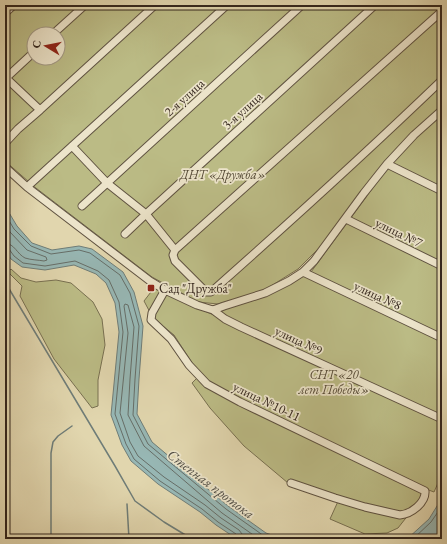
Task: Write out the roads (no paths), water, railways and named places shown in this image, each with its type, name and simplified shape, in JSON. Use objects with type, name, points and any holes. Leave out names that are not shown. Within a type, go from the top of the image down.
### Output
[{"type":"street","points":[[5,13],[14,5]]},
{"type":"street","points":[[62,26],[85,5]]},
{"type":"street","points":[[5,143],[18,129],[155,5]]},
{"type":"street","points":[[28,187],[228,5]]},
{"type":"street","name":"2-я улица","points":[[82,206],[302,5]]},
{"type":"street","name":"3-я улица","points":[[125,234],[375,5]]},
{"type":"street","points":[[442,11],[175,250],[175,261],[206,292],[211,292],[267,243],[442,80]]},
{"type":"street","points":[[26,59],[6,77],[40,110]]},
{"type":"street","points":[[213,310],[265,293],[281,286],[303,272],[314,261],[387,164],[414,135],[439,117],[442,110]]},
{"type":"street","points":[[72,146],[107,183],[146,214],[175,250]]},
{"type":"street","points":[[387,164],[442,191]]},
{"type":"street","name":"улица №9","points":[[5,167],[28,187],[150,281],[165,290],[197,305],[213,310],[225,319],[442,419]]},
{"type":"street","name":"улица №7","points":[[346,219],[442,266]]},
{"type":"street","name":"улица №8","points":[[303,272],[442,338]]},
{"type":"street","name":"улица №10-11","points":[[165,290],[152,313],[152,320],[171,338],[189,364],[207,384],[240,402],[425,491],[425,496],[422,503],[405,514],[400,515],[334,498],[291,483]]},
{"type":"water","points":[[5,206],[17,226],[32,243],[52,250],[79,246],[92,249],[123,272],[134,292],[143,326],[137,414],[152,442],[228,506],[266,533],[284,539],[237,539],[158,484],[131,461],[122,445],[111,415],[119,332],[115,303],[106,283],[96,274],[74,265],[45,270],[22,267],[11,259],[5,250]]},
{"type":"water","points":[[442,498],[442,531],[438,539],[407,539],[429,519]]},
{"type":"waterway","points":[[5,282],[135,501],[164,522],[192,539]]},
{"type":"waterway","points":[[51,539],[51,453],[53,442],[58,436],[72,426]]},
{"type":"waterway","points":[[127,504],[129,539]]},
{"type":"place","name":"Сад \"Дружба\"","points":[[151,288]]},
{"type":"park label","name":"ДНТ «Дружба»","points":[[223,174]]},
{"type":"park label","name":"СНТ «20 лет Победы»","points":[[334,382]]},
{"type":"water label","name":"Степная протока","points":[[211,484]]}]
